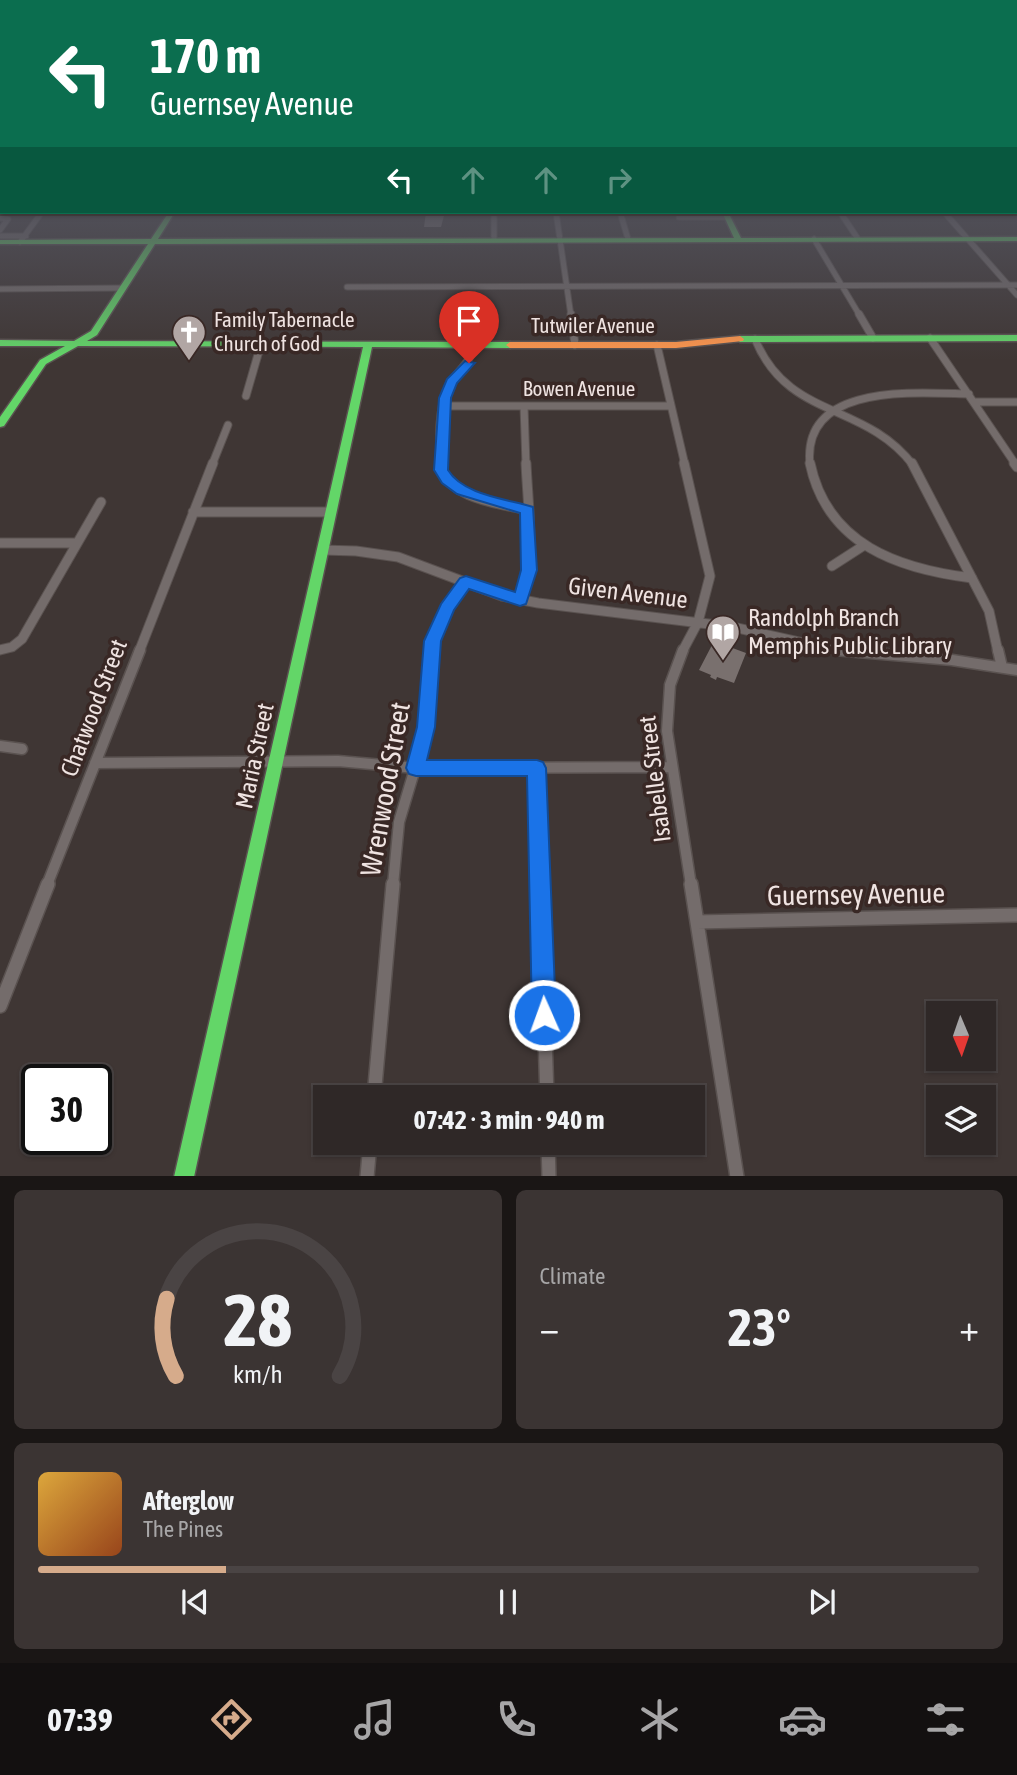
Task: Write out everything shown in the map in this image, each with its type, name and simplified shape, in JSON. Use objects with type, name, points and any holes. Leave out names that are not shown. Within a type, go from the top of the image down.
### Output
[{"type":"street","points":[[0,424],[43,362],[94,332],[148,250]]},
{"type":"street","points":[[560,250],[575,345]]},
{"type":"street","points":[[820,250],[873,338]]},
{"type":"street","points":[[977,250],[1017,295]]},
{"type":"street","points":[[347,287],[1017,285]]},
{"type":"street","points":[[0,289],[123,288]]},
{"type":"street","points":[[930,338],[1017,467]]},
{"type":"street","name":"Tutwiler Avenue","points":[[0,343],[687,345],[711,340],[755,339],[1017,338]]},
{"type":"street","points":[[755,339],[774,374],[810,400],[887,437],[904,453],[916,470],[989,611],[1002,667]]},
{"type":"street","points":[[246,396],[253,382],[253,366],[261,344]]},
{"type":"street","name":"Maria Street","points":[[184,1176],[368,344]]},
{"type":"street","points":[[474,345],[469,363],[447,390],[441,470],[447,480],[462,490],[528,510]]},
{"type":"street","name":"Isabelle Street","points":[[657,345],[709,565],[709,587],[698,622],[682,651],[670,685],[666,719],[671,767],[737,1176]]},
{"type":"street","points":[[969,394],[869,397],[852,403],[819,425],[811,435],[808,457],[828,509],[841,527],[863,545],[912,567],[972,578]]},
{"type":"street","points":[[974,402],[1017,402]]},
{"type":"street","name":"Bowen Avenue","points":[[445,406],[671,407]]},
{"type":"street","points":[[520,600],[529,570],[524,406]]},
{"type":"street","name":"Chatwood Street","points":[[0,1006],[228,425]]},
{"type":"street","points":[[0,650],[12,647],[22,639],[100,502]]},
{"type":"street","points":[[193,512],[331,512]]},
{"type":"street","points":[[0,543],[77,543]]},
{"type":"street","points":[[832,566],[863,545]]},
{"type":"street","name":"Given Avenue","points":[[322,550],[371,552],[398,557],[520,600],[733,626],[835,650],[952,660],[1017,670]]},
{"type":"street","name":"Wrenwood Street","points":[[375,1085],[400,822],[426,727],[433,641],[443,615],[466,582]]},
{"type":"street","points":[[0,746],[22,749]]},
{"type":"street","points":[[96,763],[359,761],[416,768],[671,767]]},
{"type":"street","points":[[537,768],[547,1085]]},
{"type":"street","name":"Guernsey Avenue","points":[[696,922],[1017,915]]},
{"type":"street","points":[[367,1176],[369,1155]]},
{"type":"street","points":[[548,1155],[549,1176]]},
{"type":"building","name":"Randolph Branch Memphis Public Library","points":[[719,639],[728,643],[727,646],[746,653],[734,683],[717,677],[716,680],[699,670],[712,645]]},
{"type":"traffic: fast","points":[[0,424],[43,362],[94,333],[148,250]]},
{"type":"traffic: fast","points":[[740,339],[1017,338]]},
{"type":"traffic: fast","points":[[0,343],[510,345]]},
{"type":"traffic: fast","points":[[184,1176],[368,344]]},
{"type":"traffic: slow","points":[[510,345],[676,345],[740,339]]},
{"type":"place","name":"Family Tabernacle Church of God","points":[[189,362]]},
{"type":"place","name":"Randolph Branch Memphis Public Library","points":[[723,662]]},
{"type":"route","points":[[469,363],[447,390],[441,470],[447,480],[462,490],[528,510],[529,570],[520,600],[466,582],[439,622],[431,655],[426,727],[416,768],[537,768],[544,1015]]}]
